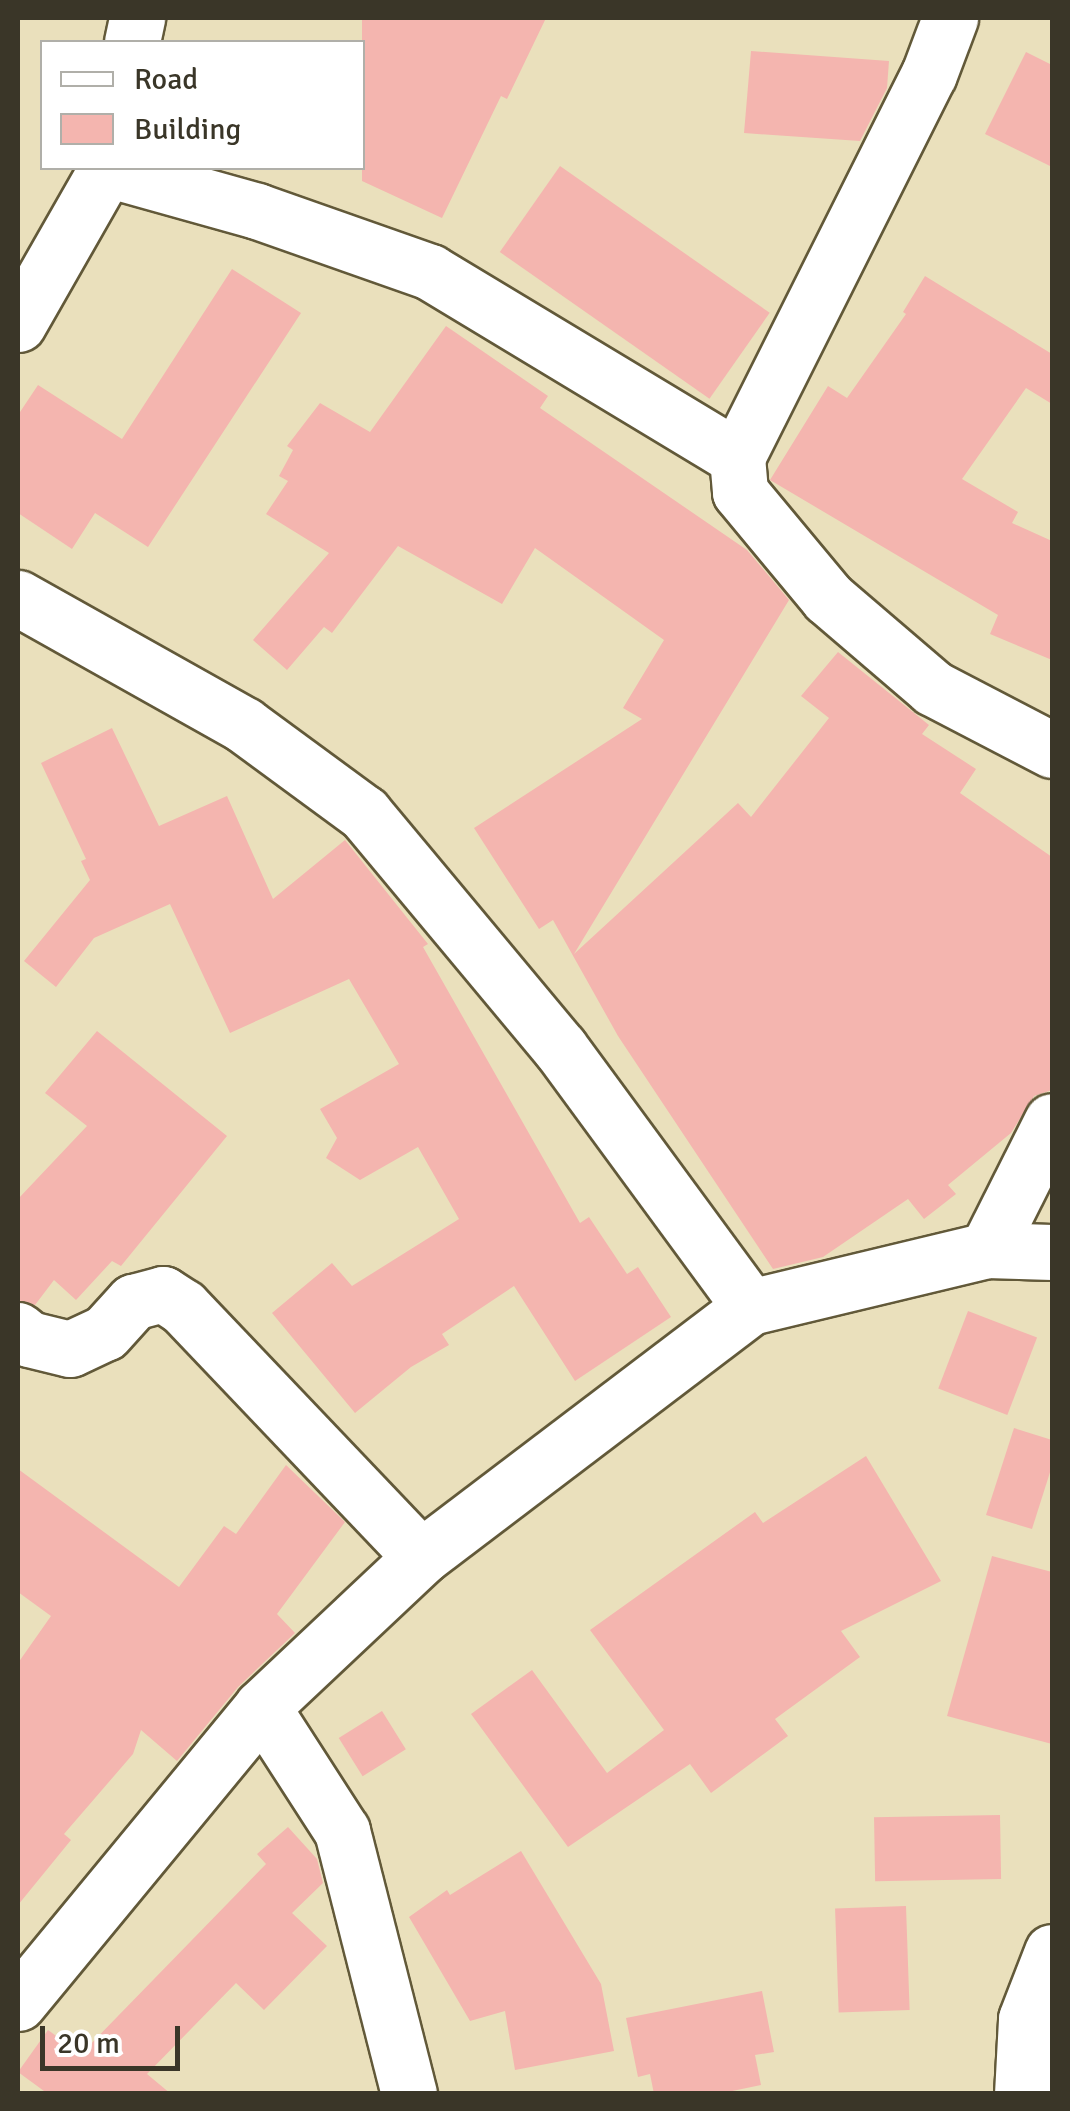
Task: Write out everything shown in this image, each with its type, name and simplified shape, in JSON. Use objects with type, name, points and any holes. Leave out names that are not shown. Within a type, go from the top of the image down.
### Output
[{"type":"street","points":[[950,18],[929,74],[737,456],[740,492],[828,598],[933,688],[1052,750]]},
{"type":"street","points":[[18,324],[106,170]]},
{"type":"street","points":[[114,170],[257,211],[430,272],[737,456]]},
{"type":"street","points":[[18,598],[244,725],[364,812],[560,1048],[750,1307]]},
{"type":"street","points":[[987,1250],[1052,1121]]},
{"type":"street","points":[[24,1979],[262,1706],[421,1557],[750,1307],[987,1250],[1052,1252]]},
{"type":"street","points":[[18,1330],[29,1339],[70,1349],[105,1333],[133,1302],[163,1294],[183,1307],[421,1557]]},
{"type":"street","points":[[262,1706],[342,1831],[410,2094]]},
{"type":"street","points":[[1022,2094],[1026,2020],[1052,1952]]},
{"type":"building","points":[[362,18],[546,18],[507,99],[501,96],[442,218],[362,181]]},
{"type":"building","points":[[751,51],[889,61],[887,88],[860,141],[744,133]]},
{"type":"building","points":[[1026,52],[1052,65],[1052,167],[985,134]]},
{"type":"building","points":[[560,166],[770,313],[709,399],[500,252]]},
{"type":"building","points":[[232,269],[301,313],[148,547],[95,513],[72,549],[18,513],[18,415],[38,385],[122,439]]},
{"type":"building","points":[[925,276],[1052,354],[1052,404],[1026,388],[962,479],[1018,512],[1012,523],[1052,541],[1052,660],[990,634],[998,615],[770,480],[828,386],[847,398],[906,314],[903,312]]},
{"type":"building","points":[[446,326],[548,396],[540,408],[747,550],[789,600],[574,954],[738,803],[751,817],[829,718],[801,696],[838,652],[929,725],[922,734],[976,769],[960,793],[1052,857],[1052,1090],[1034,1096],[1011,1133],[948,1185],[956,1194],[924,1219],[908,1199],[823,1257],[773,1269],[618,1036],[553,920],[539,929],[474,828],[642,719],[623,708],[664,640],[535,548],[502,604],[398,546],[332,633],[324,627],[287,670],[253,640],[329,553],[266,514],[288,481],[279,476],[293,450],[287,446],[320,403],[370,432]]},
{"type":"building","points":[[112,728],[159,826],[227,796],[273,899],[345,840],[428,944],[423,947],[580,1223],[589,1217],[627,1274],[638,1267],[671,1317],[575,1381],[514,1286],[442,1334],[449,1345],[411,1367],[355,1413],[272,1313],[332,1263],[352,1286],[459,1219],[418,1147],[360,1180],[326,1158],[337,1138],[320,1109],[399,1064],[349,979],[230,1033],[170,904],[94,938],[56,987],[24,961],[90,880],[81,861],[86,859],[41,763]]},
{"type":"building","points":[[97,1031],[227,1136],[121,1266],[112,1261],[76,1300],[54,1280],[35,1305],[18,1300],[18,1199],[87,1126],[45,1093]]},
{"type":"building","points":[[968,1311],[1037,1338],[1007,1415],[938,1388]]},
{"type":"building","points":[[1014,1428],[1052,1440],[1052,1466],[1032,1529],[986,1515]]},
{"type":"building","points":[[866,1456],[941,1581],[841,1631],[860,1657],[775,1719],[788,1736],[711,1793],[690,1764],[568,1847],[471,1714],[532,1670],[607,1773],[664,1730],[590,1630],[755,1512],[763,1523]]},
{"type":"building","points":[[286,1465],[345,1522],[277,1614],[295,1633],[238,1687],[177,1761],[141,1730],[133,1754],[64,1834],[71,1840],[18,1905],[18,1663],[51,1616],[18,1592],[18,1469],[179,1587],[224,1526],[236,1534]]},
{"type":"building","points":[[992,1556],[1052,1572],[1052,1744],[947,1716]]},
{"type":"building","points":[[382,1711],[406,1749],[363,1776],[339,1738]]},
{"type":"building","points":[[1000,1815],[1001,1879],[875,1881],[874,1817]]},
{"type":"building","points":[[288,1827],[317,1859],[323,1883],[292,1913],[327,1946],[264,2010],[236,1983],[147,2074],[171,2094],[41,2094],[44,2091],[18,2072],[48,2030],[81,2054],[266,1864],[257,1854]]},
{"type":"building","points":[[521,1851],[601,1984],[614,2051],[515,2070],[505,2011],[470,2021],[409,1917],[447,1890],[450,1895]]},
{"type":"building","points":[[906,1906],[910,2010],[839,2012],[835,1908]]},
{"type":"building","points":[[762,1991],[774,2052],[755,2055],[761,2085],[718,2094],[654,2094],[650,2074],[638,2077],[626,2018]]}]
